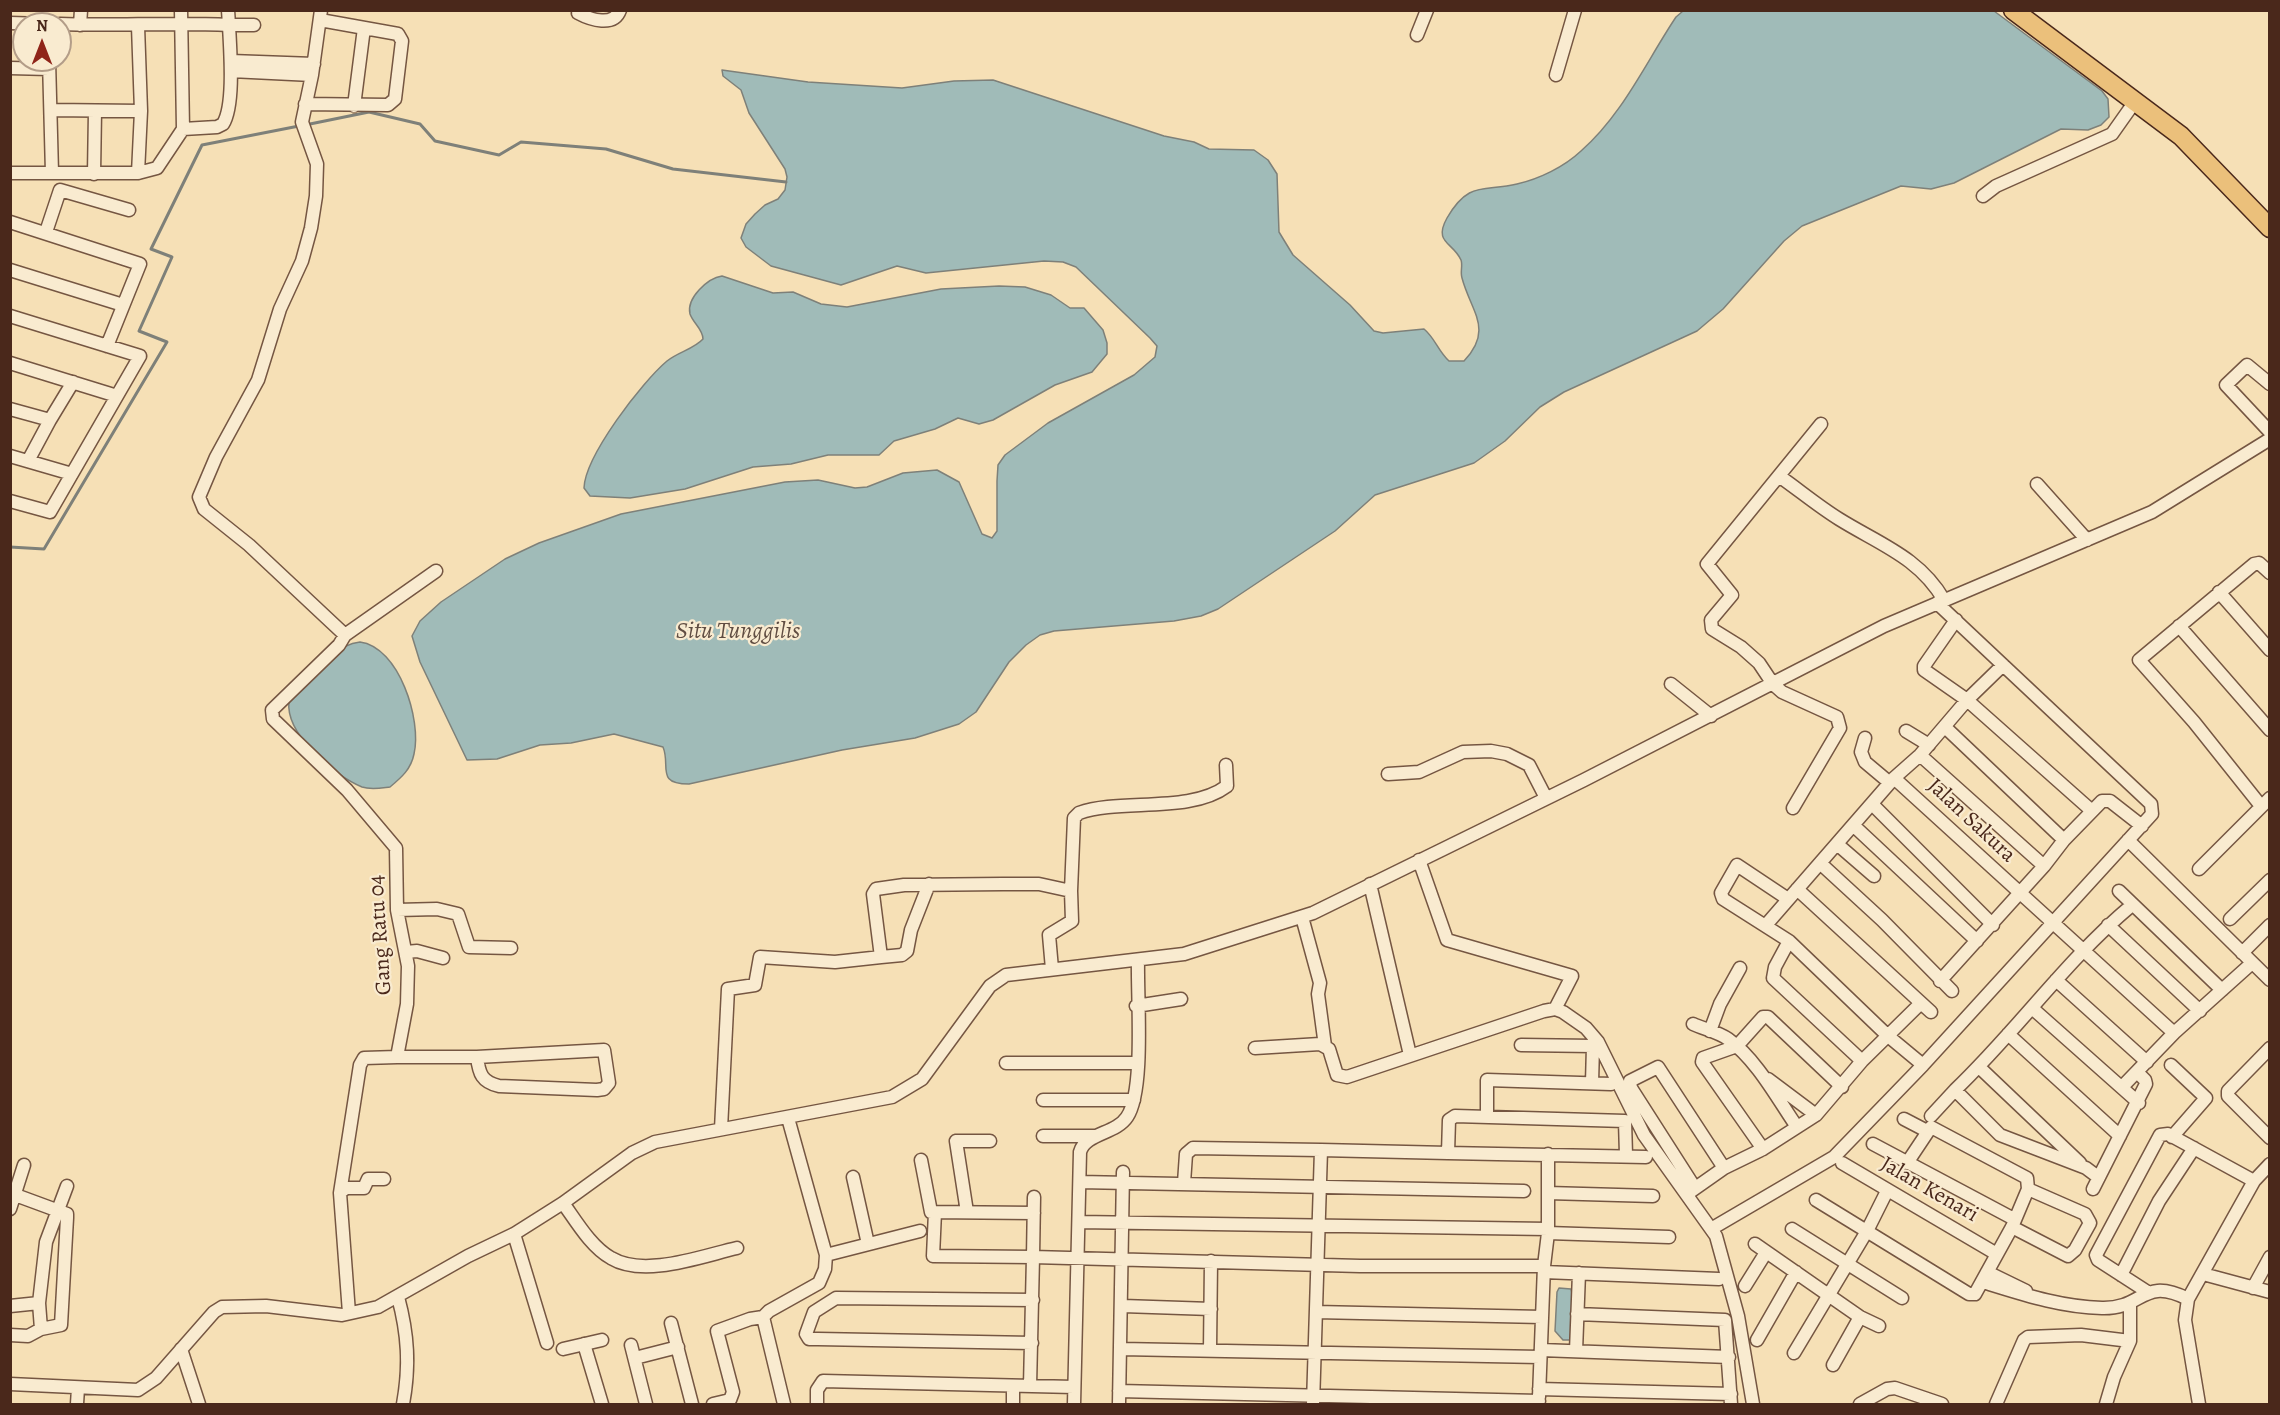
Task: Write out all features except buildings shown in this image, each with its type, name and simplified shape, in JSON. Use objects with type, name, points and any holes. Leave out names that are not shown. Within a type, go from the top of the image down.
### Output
[{"type":"main road","points":[[2013,10],[2181,135],[2270,228]]},
{"type":"street","points":[[80,25],[81,10]]},
{"type":"street","points":[[183,129],[217,127],[223,124],[227,113],[231,66],[228,10]]},
{"type":"street","points":[[577,11],[589,18],[610,21],[615,19],[620,10]]},
{"type":"street","points":[[1417,35],[1427,10]]},
{"type":"street","points":[[1556,75],[1575,10]]},
{"type":"street","points":[[305,104],[354,106],[392,103],[402,41],[398,34],[364,28],[321,15],[313,70],[305,104],[304,127],[317,165],[316,196],[302,261],[280,309],[258,380],[216,457],[199,497],[204,508],[249,545],[345,635],[436,571]]},
{"type":"street","points":[[72,25],[138,26],[181,16],[229,25],[254,25]]},
{"type":"street","points":[[10,173],[138,173],[157,168],[183,129],[181,16]]},
{"type":"street","points":[[138,26],[141,111],[138,173]]},
{"type":"street","points":[[354,106],[364,28]]},
{"type":"street","points":[[231,66],[313,70]]},
{"type":"street","points":[[49,72],[52,173]]},
{"type":"street","points":[[1983,196],[1996,186],[2116,129],[2136,100]]},
{"type":"street","points":[[51,110],[141,111]]},
{"type":"street","points":[[94,174],[95,111]]},
{"type":"street","points":[[46,232],[60,190],[129,210]]},
{"type":"street","points":[[10,222],[140,264],[107,346]]},
{"type":"street","points":[[10,270],[123,304]]},
{"type":"street","points":[[10,316],[140,356],[50,513],[10,501]]},
{"type":"street","points":[[10,363],[117,396]]},
{"type":"street","points":[[2270,384],[2247,365],[2226,385],[2270,432]]},
{"type":"street","points":[[28,461],[73,382]]},
{"type":"street","points":[[10,409],[50,420]]},
{"type":"street","points":[[1793,808],[1840,728],[1840,722],[1837,717],[1798,701],[1773,684],[1760,663],[1741,647],[1712,629],[1712,620],[1732,595],[1707,564],[1821,424]]},
{"type":"street","points":[[10,1384],[138,1390],[156,1378],[214,1312],[222,1307],[266,1306],[323,1314],[349,1313],[378,1307],[468,1256],[514,1234],[563,1203],[601,1173],[655,1142],[721,1128],[879,1101],[904,1091],[922,1079],[990,986],[1006,975],[1184,954],[1302,917],[1711,716],[1884,626],[2152,512],[2270,439]]},
{"type":"street","points":[[10,456],[72,474]]},
{"type":"street","points":[[1711,1229],[1834,1157],[1923,1065],[2152,814],[2151,804],[1956,620],[1940,601],[1930,578],[1900,553],[1839,519],[1779,476]]},
{"type":"street","points":[[2037,483],[2087,540]]},
{"type":"street","points":[[2199,869],[2265,802],[2140,664],[2142,656],[2257,562],[2270,573]]},
{"type":"street","points":[[2219,592],[2270,650]]},
{"type":"street","points":[[1956,620],[1924,668],[1967,700],[2092,811]]},
{"type":"street","points":[[2179,626],[2270,730]]},
{"type":"street","name":"Gang Ratu 04","points":[[345,635],[339,645],[278,701],[272,715],[390,837],[396,848],[397,910],[406,952],[407,1005],[397,1057]]},
{"type":"street","points":[[1766,924],[1892,781],[1925,750],[1946,728],[1967,700],[2003,665]]},
{"type":"street","points":[[1671,684],[1711,716]]},
{"type":"street","points":[[1946,728],[2064,840]]},
{"type":"street","points":[[1906,731],[2044,866]]},
{"type":"street","name":"Jalan Sakura","points":[[1865,738],[1861,752],[1865,762],[1892,781],[2174,1033]]},
{"type":"street","points":[[1388,774],[1419,772],[1463,752],[1491,751],[1507,754],[1529,765],[1546,798]]},
{"type":"street","points":[[1052,969],[1049,935],[1072,921],[1074,818],[1079,813],[1170,803],[1211,795],[1227,786],[1226,765]]},
{"type":"street","points":[[1940,981],[2020,894],[2064,840],[2102,801],[2110,801],[2142,826]]},
{"type":"street","points":[[1872,804],[1993,924]]},
{"type":"street","points":[[1853,825],[1977,941]]},
{"type":"street","points":[[2128,840],[2270,980]]},
{"type":"street","points":[[1837,844],[1874,876]]},
{"type":"street","points":[[1302,917],[1320,983],[1318,994],[1325,1046],[1329,1050],[1334,1071],[1341,1077],[1555,1009],[1572,976],[1447,940],[1419,860]]},
{"type":"street","points":[[1820,863],[1882,920],[1952,991]]},
{"type":"street","points":[[1788,899],[1740,866],[1735,866],[1721,892],[1721,898],[1766,924],[1789,941],[1888,1036],[1923,1065]]},
{"type":"street","points":[[2230,919],[2270,880]]},
{"type":"street","points":[[881,957],[873,892],[878,888],[929,884],[1039,884],[1071,891]]},
{"type":"street","points":[[721,1128],[728,989],[755,985],[760,957],[835,962],[902,955],[906,951],[911,930],[929,884]]},
{"type":"street","points":[[1370,884],[1410,1055]]},
{"type":"street","points":[[1797,889],[1931,1012]]},
{"type":"street","points":[[2119,891],[2223,990]]},
{"type":"street","points":[[1931,1116],[1979,1067],[2082,950],[2132,905]]},
{"type":"street","points":[[397,910],[452,910],[462,919],[469,947],[511,948]]},
{"type":"street","points":[[2108,925],[2200,1011]]},
{"type":"street","points":[[2242,953],[2270,925]]},
{"type":"street","points":[[1789,941],[1774,967],[1773,978],[1862,1061]]},
{"type":"street","points":[[406,952],[417,951],[443,958]]},
{"type":"street","points":[[1074,1404],[1081,1148],[1096,1136],[1122,1122],[1134,1100],[1138,1063],[1136,1006],[1138,960]]},
{"type":"street","points":[[2122,1087],[2174,1033],[2252,963]]},
{"type":"street","points":[[1710,1031],[1720,1004],[1740,968]]},
{"type":"street","points":[[2056,980],[2147,1062]]},
{"type":"street","points":[[1136,1006],[1181,999]]},
{"type":"street","points":[[1691,1191],[1724,1168],[1763,1149],[1816,1115],[1862,1061],[1921,1003]]},
{"type":"street","points":[[2032,1008],[2139,1102]]},
{"type":"street","points":[[1555,1009],[1586,1028],[1599,1042],[1618,1078],[1636,1121],[1691,1191]]},
{"type":"street","points":[[1763,1149],[1702,1061],[1703,1058],[1737,1046],[1763,1017],[1768,1017],[1842,1087]]},
{"type":"street","points":[[1693,1024],[1737,1046],[1760,1073],[1797,1127]]},
{"type":"street","points":[[2008,1034],[2120,1136]]},
{"type":"street","points":[[1521,1045],[1593,1046],[1592,1083]]},
{"type":"street","points":[[1255,1048],[1325,1046]]},
{"type":"street","points":[[2270,1048],[2228,1091],[2228,1096],[2270,1138]]},
{"type":"street","points":[[349,1313],[340,1192],[361,1061],[368,1057],[477,1057],[604,1050],[609,1083],[604,1089],[597,1090],[499,1086],[485,1081],[480,1075],[477,1057]]},
{"type":"street","points":[[1006,1063],[1138,1063]]},
{"type":"street","points":[[2171,1065],[2206,1098],[2172,1137]]},
{"type":"street","points":[[1724,1168],[1658,1067],[1630,1081],[1631,1088],[1691,1191],[1722,1254],[1738,1316],[1753,1404]]},
{"type":"street","points":[[1979,1067],[2086,1168],[2095,1183],[2139,1102],[2146,1084],[2137,1072]]},
{"type":"street","points":[[1760,1073],[1816,1115]]},
{"type":"street","points":[[1487,1117],[1487,1080],[1611,1084]]},
{"type":"street","points":[[1955,1090],[2000,1135],[2086,1168]]},
{"type":"street","points":[[1043,1100],[1134,1100]]},
{"type":"street","points":[[1448,1153],[1450,1117],[1487,1117],[1625,1121],[1626,1155]]},
{"type":"street","points":[[713,1404],[730,1400],[733,1392],[717,1331],[750,1319],[763,1317],[768,1311],[819,1283],[825,1269],[826,1255],[788,1118]]},
{"type":"street","points":[[1904,1119],[1927,1131]]},
{"type":"street","points":[[1816,1200],[1969,1294],[1975,1294],[2013,1223],[2028,1189],[2027,1178],[1931,1127],[1908,1163]]},
{"type":"street","points":[[2188,1299],[2164,1290],[2146,1291],[2098,1260],[2097,1250],[2157,1139],[2164,1134],[2172,1137],[2254,1181]]},
{"type":"street","points":[[1043,1136],[1096,1136]]},
{"type":"street","points":[[967,1212],[956,1141],[990,1141]]},
{"type":"street","points":[[1873,1144],[2068,1256],[2075,1250],[2090,1223],[2085,1214],[2028,1189]]},
{"type":"street","points":[[1184,1183],[1186,1154],[1194,1148],[1646,1157]]},
{"type":"street","points":[[2121,1275],[2159,1201],[2194,1148]]},
{"type":"street","points":[[1313,1401],[1318,1187],[1321,1150]]},
{"type":"street","points":[[1539,1398],[1544,1269],[1548,1231],[1548,1154]]},
{"type":"street","points":[[921,1160],[931,1212],[1034,1213]]},
{"type":"street","name":"Jalan Kenari","points":[[1842,1163],[1995,1253]]},
{"type":"street","points":[[2199,1404],[2185,1320],[2188,1299],[2254,1181],[2270,1164]]},
{"type":"street","points":[[10,1209],[24,1166]]},
{"type":"street","points":[[853,1177],[868,1244]]},
{"type":"street","points":[[1080,1182],[1123,1177],[1184,1183],[1524,1191]]},
{"type":"street","points":[[1119,1404],[1124,1260],[1123,1177]]},
{"type":"street","points":[[340,1192],[346,1188],[364,1188],[368,1179],[384,1179]]},
{"type":"street","points":[[41,1329],[39,1303],[46,1242],[67,1186]]},
{"type":"street","points":[[1794,1353],[1828,1292],[1867,1231],[1887,1191]]},
{"type":"street","points":[[1548,1193],[1653,1197]]},
{"type":"street","points":[[10,1335],[28,1336],[41,1329],[57,1327],[62,1322],[67,1218],[67,1214],[59,1209],[13,1194]]},
{"type":"street","points":[[1030,1386],[1034,1197]]},
{"type":"street","points":[[563,1203],[581,1229],[609,1257],[622,1263],[652,1267],[737,1248]]},
{"type":"street","points":[[935,1212],[933,1256],[1544,1269],[1578,1274],[1719,1279]]},
{"type":"street","points":[[1079,1222],[1318,1225],[1548,1231],[1669,1237]]},
{"type":"street","points":[[1792,1229],[1902,1298]]},
{"type":"street","points":[[826,1255],[920,1231]]},
{"type":"street","points":[[514,1234],[547,1343]]},
{"type":"street","points":[[1755,1244],[1765,1254],[1828,1292],[1860,1317],[1879,1326]]},
{"type":"street","points":[[1745,1286],[1765,1254]]},
{"type":"street","points":[[2253,1288],[2269,1260]]},
{"type":"street","points":[[1210,1350],[1211,1261]]},
{"type":"street","points":[[1757,1340],[1796,1272]]},
{"type":"street","points":[[1576,1351],[1578,1274]]},
{"type":"street","points":[[2202,1274],[2270,1292]]},
{"type":"street","points":[[1985,1277],[2039,1300],[2101,1308],[2130,1305],[2146,1291]]},
{"type":"street","points":[[398,1297],[409,1351],[403,1404]]},
{"type":"street","points":[[1032,1343],[809,1339],[806,1334],[808,1323],[814,1312],[836,1298],[1033,1300]]},
{"type":"street","points":[[10,1306],[39,1303]]},
{"type":"street","points":[[2106,1404],[2114,1377],[2130,1341],[2130,1305]]},
{"type":"street","points":[[1123,1306],[1211,1309]]},
{"type":"street","points":[[1316,1312],[1542,1317]]},
{"type":"street","points":[[1119,1391],[1313,1401],[1539,1398],[1731,1399],[1727,1325],[1720,1318],[1577,1314]]},
{"type":"street","points":[[763,1317],[784,1404]]},
{"type":"street","points":[[1833,1365],[1860,1317]]},
{"type":"street","points":[[671,1323],[692,1404]]},
{"type":"street","points":[[1996,1404],[2024,1340],[2028,1336],[2081,1335],[2130,1341]]},
{"type":"street","points":[[563,1349],[602,1340]]},
{"type":"street","points":[[584,1344],[602,1404]]},
{"type":"street","points":[[646,1404],[633,1351],[678,1347]]},
{"type":"street","points":[[181,1349],[199,1404]]},
{"type":"street","points":[[1121,1349],[1315,1353],[1576,1351],[1729,1357]]},
{"type":"street","points":[[817,1404],[816,1390],[824,1381],[1074,1387]]},
{"type":"street","points":[[1012,1404],[1013,1386]]},
{"type":"street","points":[[76,1404],[78,1388]]},
{"type":"street","points":[[1860,1404],[1887,1389],[1895,1388],[1942,1404]]},
{"type":"water","name":"Situ Tunggilis","points":[[1683,11],[1994,11],[2102,91],[2108,99],[2109,117],[2101,125],[2088,130],[2061,129],[1954,183],[1931,189],[1901,186],[1802,226],[1784,241],[1723,309],[1697,331],[1564,392],[1540,407],[1505,441],[1474,463],[1375,495],[1335,531],[1218,609],[1201,616],[1174,621],[1054,631],[1040,635],[1009,662],[976,712],[959,724],[915,738],[842,750],[689,784],[672,781],[668,777],[663,747],[614,734],[571,743],[540,745],[497,759],[467,760],[420,662],[412,636],[420,621],[441,602],[505,559],[539,543],[621,514],[785,482],[818,480],[855,488],[867,487],[903,473],[937,470],[959,482],[982,534],[992,538],[997,531],[998,465],[1005,455],[1048,423],[1134,375],[1155,357],[1157,346],[1150,338],[1076,267],[1063,262],[1044,261],[926,273],[897,266],[841,285],[771,266],[746,247],[741,238],[746,224],[755,214],[765,205],[778,199],[785,190],[787,177],[785,169],[749,113],[741,90],[723,76],[722,70],[808,82],[902,88],[954,81],[993,80],[1164,136],[1194,142],[1209,149],[1254,150],[1268,160],[1277,174],[1279,232],[1293,255],[1350,305],[1374,331],[1383,333],[1424,329],[1449,361],[1464,361],[1478,339],[1478,320],[1462,278],[1461,260],[1443,238],[1443,226],[1447,218],[1455,206],[1470,193],[1534,179],[1551,172],[1581,151],[1622,104],[1676,17]]},
{"type":"water","points":[[722,276],[773,293],[793,292],[821,304],[847,307],[941,289],[1025,287],[1051,295],[1070,308],[1084,308],[1103,330],[1107,343],[1107,354],[1092,372],[1055,385],[993,420],[979,424],[958,418],[935,429],[894,441],[879,455],[828,455],[791,464],[753,467],[685,489],[630,498],[590,496],[584,488],[587,474],[604,439],[616,420],[656,371],[671,358],[703,339],[690,314],[691,302],[699,290]]},
{"type":"water","points":[[360,642],[374,647],[386,657],[405,687],[411,705],[416,740],[413,759],[405,772],[390,787],[372,789],[362,787],[338,773],[313,752],[303,740],[290,714],[289,701],[321,665],[339,650]]},
{"type":"water","points":[[1559,1288],[1571,1289],[1573,1340],[1563,1340],[1555,1331]]},
{"type":"waterway","points":[[305,125],[369,112],[420,124],[435,141],[499,155],[521,142],[606,149],[673,169],[786,182]]},
{"type":"waterway","points":[[10,547],[44,549],[167,342],[139,331],[172,257],[151,249],[202,145],[299,126]]}]
